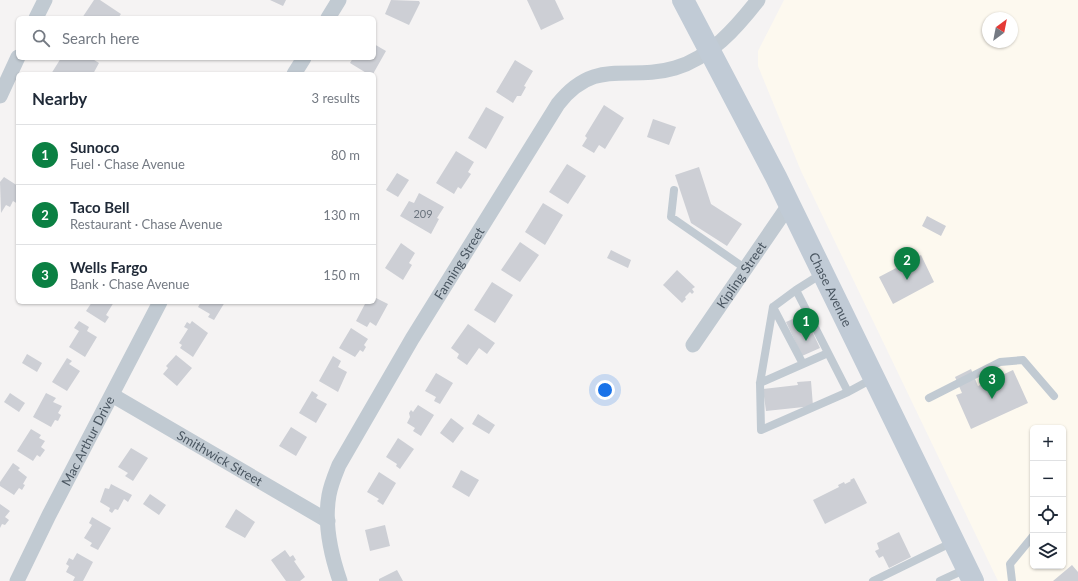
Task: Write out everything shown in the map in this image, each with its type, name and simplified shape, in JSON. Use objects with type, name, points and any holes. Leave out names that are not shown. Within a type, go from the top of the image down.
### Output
[{"type":"main road","name":"Chase Avenue","points":[[683,0],[748,121],[790,205],[970,575]]},
{"type":"street","points":[[37,16],[45,0]]},
{"type":"street","points":[[329,16],[339,0]]},
{"type":"street","name":"Fanning Street","points":[[340,581],[328,520],[329,494],[339,465],[412,339],[564,97],[577,85],[595,76],[614,73],[668,70],[688,64],[710,50],[734,29],[758,0]]},
{"type":"street","points":[[0,96],[17,60]]},
{"type":"street","points":[[295,72],[303,60]]},
{"type":"street","name":"Kipling Street","points":[[693,345],[790,205]]},
{"type":"street","name":"Mac Arthur Drive","points":[[17,581],[49,515],[159,304]]},
{"type":"street","name":"Smithwick Street","points":[[112,395],[328,520]]},
{"type":"lane","points":[[674,190],[671,217],[746,269]]},
{"type":"lane","points":[[823,273],[773,307],[760,383],[761,430],[848,392],[874,378]]},
{"type":"lane","points":[[796,290],[811,325],[828,353],[848,392]]},
{"type":"lane","points":[[773,307],[790,334],[803,364]]},
{"type":"lane","points":[[760,383],[828,353]]},
{"type":"lane","points":[[929,398],[1000,362],[1023,360],[1054,396]]},
{"type":"lane","points":[[1012,581],[1010,564],[1030,540]]},
{"type":"lane","points":[[873,581],[954,542]]},
{"type":"lane","points":[[940,581],[970,575]]},
{"type":"shaded area","points":[[784,0],[1078,0],[1078,581],[998,581],[801,171],[758,66],[758,51]]},
{"type":"building","points":[[94,0],[100,0],[121,14],[120,16],[83,16]]},
{"type":"building","points":[[270,0],[286,0],[283,6]]},
{"type":"building","points":[[391,0],[419,1],[420,3],[409,25],[385,14]]},
{"type":"building","points":[[527,0],[555,0],[564,19],[541,30]]},
{"type":"building","points":[[376,45],[386,51],[374,72],[365,72],[350,63],[352,60],[376,60]]},
{"type":"building","points":[[60,60],[94,60],[99,63],[94,72],[52,72]]},
{"type":"building","points":[[515,60],[533,71],[524,86],[526,87],[521,96],[517,96],[513,103],[496,92]]},
{"type":"building","points":[[604,105],[624,118],[605,149],[599,145],[594,153],[582,146],[587,138],[585,136]]},
{"type":"building","points":[[486,107],[504,117],[486,149],[468,138]]},
{"type":"building","points":[[653,119],[676,127],[669,145],[647,137]]},
{"type":"building","points":[[456,151],[474,162],[468,172],[471,174],[461,189],[458,187],[454,194],[436,183]]},
{"type":"building","points":[[567,164],[586,176],[568,204],[549,192]]},
{"type":"building","points":[[699,167],[711,204],[742,224],[727,246],[691,223],[675,175]]},
{"type":"building","points":[[397,173],[409,180],[398,197],[386,190]]},
{"type":"building","points":[[4,177],[16,185],[16,203],[13,201],[10,207],[6,205],[1,213],[0,182]]},
{"type":"building","points":[[419,193],[444,207],[437,218],[439,219],[431,234],[400,216],[409,201],[414,203]]},
{"type":"building","points":[[543,203],[563,215],[545,245],[525,232]]},
{"type":"building","points":[[927,216],[946,226],[941,236],[922,226]]},
{"type":"building","points":[[520,242],[539,255],[520,282],[501,270]]},
{"type":"building","points":[[401,243],[415,253],[409,263],[412,265],[403,280],[385,268]]},
{"type":"building","points":[[611,250],[631,260],[628,268],[607,258]]},
{"type":"building","points":[[921,255],[934,282],[893,304],[879,277]]},
{"type":"building","points":[[677,270],[695,287],[692,289],[694,292],[692,294],[690,292],[682,303],[663,285]]},
{"type":"building","points":[[492,282],[513,295],[495,323],[474,310]]},
{"type":"building","points":[[376,298],[388,304],[376,326],[370,322],[367,327],[356,321],[365,304],[376,304]]},
{"type":"building","points":[[91,304],[113,304],[106,315],[109,317],[105,323],[86,311]]},
{"type":"building","points":[[200,304],[224,304],[214,320],[208,317],[210,314],[198,307]]},
{"type":"building","points":[[804,314],[820,348],[802,356],[786,322]]},
{"type":"building","points":[[79,321],[89,327],[87,331],[97,337],[85,357],[69,347],[79,331],[74,328]]},
{"type":"building","points":[[192,321],[208,333],[193,357],[180,348],[182,345],[179,343],[188,329],[184,327],[187,322],[190,324]]},
{"type":"building","points":[[468,324],[495,343],[487,354],[479,348],[467,365],[457,358],[459,354],[451,348]]},
{"type":"building","points":[[351,328],[368,339],[364,345],[366,347],[363,352],[360,350],[355,357],[339,348]]},
{"type":"building","points":[[27,354],[42,363],[37,372],[22,363]]},
{"type":"building","points":[[176,355],[192,368],[177,386],[163,374],[168,368],[166,366]]},
{"type":"building","points":[[333,356],[341,361],[338,367],[347,372],[338,392],[319,381]]},
{"type":"building","points":[[67,358],[72,361],[69,364],[80,371],[67,391],[52,382]]},
{"type":"building","points":[[971,369],[978,386],[1013,370],[1028,403],[971,429],[956,395],[962,393],[955,377]]},
{"type":"building","points":[[436,373],[453,383],[440,404],[434,401],[436,397],[425,391]]},
{"type":"building","points":[[811,381],[813,406],[766,411],[763,389],[798,385],[797,382]]},
{"type":"building","points":[[312,391],[318,395],[316,398],[327,404],[316,423],[299,413]]},
{"type":"building","points":[[10,393],[25,403],[19,412],[4,402]]},
{"type":"building","points":[[46,393],[56,398],[53,402],[62,406],[58,413],[61,415],[58,421],[55,420],[51,427],[33,417]]},
{"type":"building","points":[[418,405],[434,415],[421,436],[413,431],[415,428],[407,423],[410,417],[409,413],[411,410],[413,412]]},
{"type":"building","points":[[478,414],[495,425],[489,434],[472,424]]},
{"type":"building","points":[[451,418],[464,428],[453,443],[440,433]]},
{"type":"building","points":[[291,427],[307,437],[296,456],[279,446]]},
{"type":"building","points":[[31,429],[41,435],[39,438],[45,441],[41,447],[45,450],[40,457],[37,455],[33,461],[17,451]]},
{"type":"building","points":[[398,438],[414,449],[400,469],[396,466],[397,464],[386,457]]},
{"type":"building","points":[[131,448],[148,458],[133,481],[125,476],[128,473],[118,467]]},
{"type":"building","points":[[13,463],[20,468],[18,470],[27,477],[23,484],[25,485],[22,490],[19,488],[14,495],[0,486],[0,482]]},
{"type":"building","points":[[461,470],[479,480],[469,497],[452,487]]},
{"type":"building","points":[[379,472],[396,483],[383,505],[377,501],[379,499],[367,492]]},
{"type":"building","points":[[854,478],[867,503],[825,524],[813,500],[839,487],[838,485],[844,482],[845,484]]},
{"type":"building","points":[[111,484],[132,495],[128,502],[124,499],[118,510],[115,509],[112,513],[109,511],[110,508],[100,502],[105,488],[109,489]]},
{"type":"building","points":[[150,494],[166,505],[159,515],[143,504]]},
{"type":"building","points":[[0,504],[10,511],[5,517],[9,520],[5,525],[2,524],[0,528]]},
{"type":"building","points":[[236,509],[255,522],[245,538],[225,527]]},
{"type":"building","points":[[92,517],[111,528],[98,550],[90,546],[92,543],[84,538],[92,525],[89,523]]},
{"type":"building","points":[[385,525],[390,546],[370,551],[365,530]]},
{"type":"building","points":[[899,532],[911,557],[889,568],[883,556],[879,558],[875,551],[879,549],[877,543]]},
{"type":"building","points":[[285,550],[290,557],[293,555],[296,560],[294,561],[305,577],[300,581],[286,581],[271,560]]},
{"type":"building","points":[[77,553],[93,562],[83,581],[73,581],[75,577],[66,572],[69,566],[66,564],[69,558],[73,560]]},
{"type":"building","points":[[1072,565],[1078,572],[1078,581],[1053,581]]},
{"type":"building","points":[[397,570],[403,581],[379,581],[379,579]]},
{"type":"place","name":"Taco Bell","points":[[907,280]]},
{"type":"place","name":"Sunoco","points":[[806,341]]},
{"type":"place","name":"Wells Fargo","points":[[992,399]]}]
